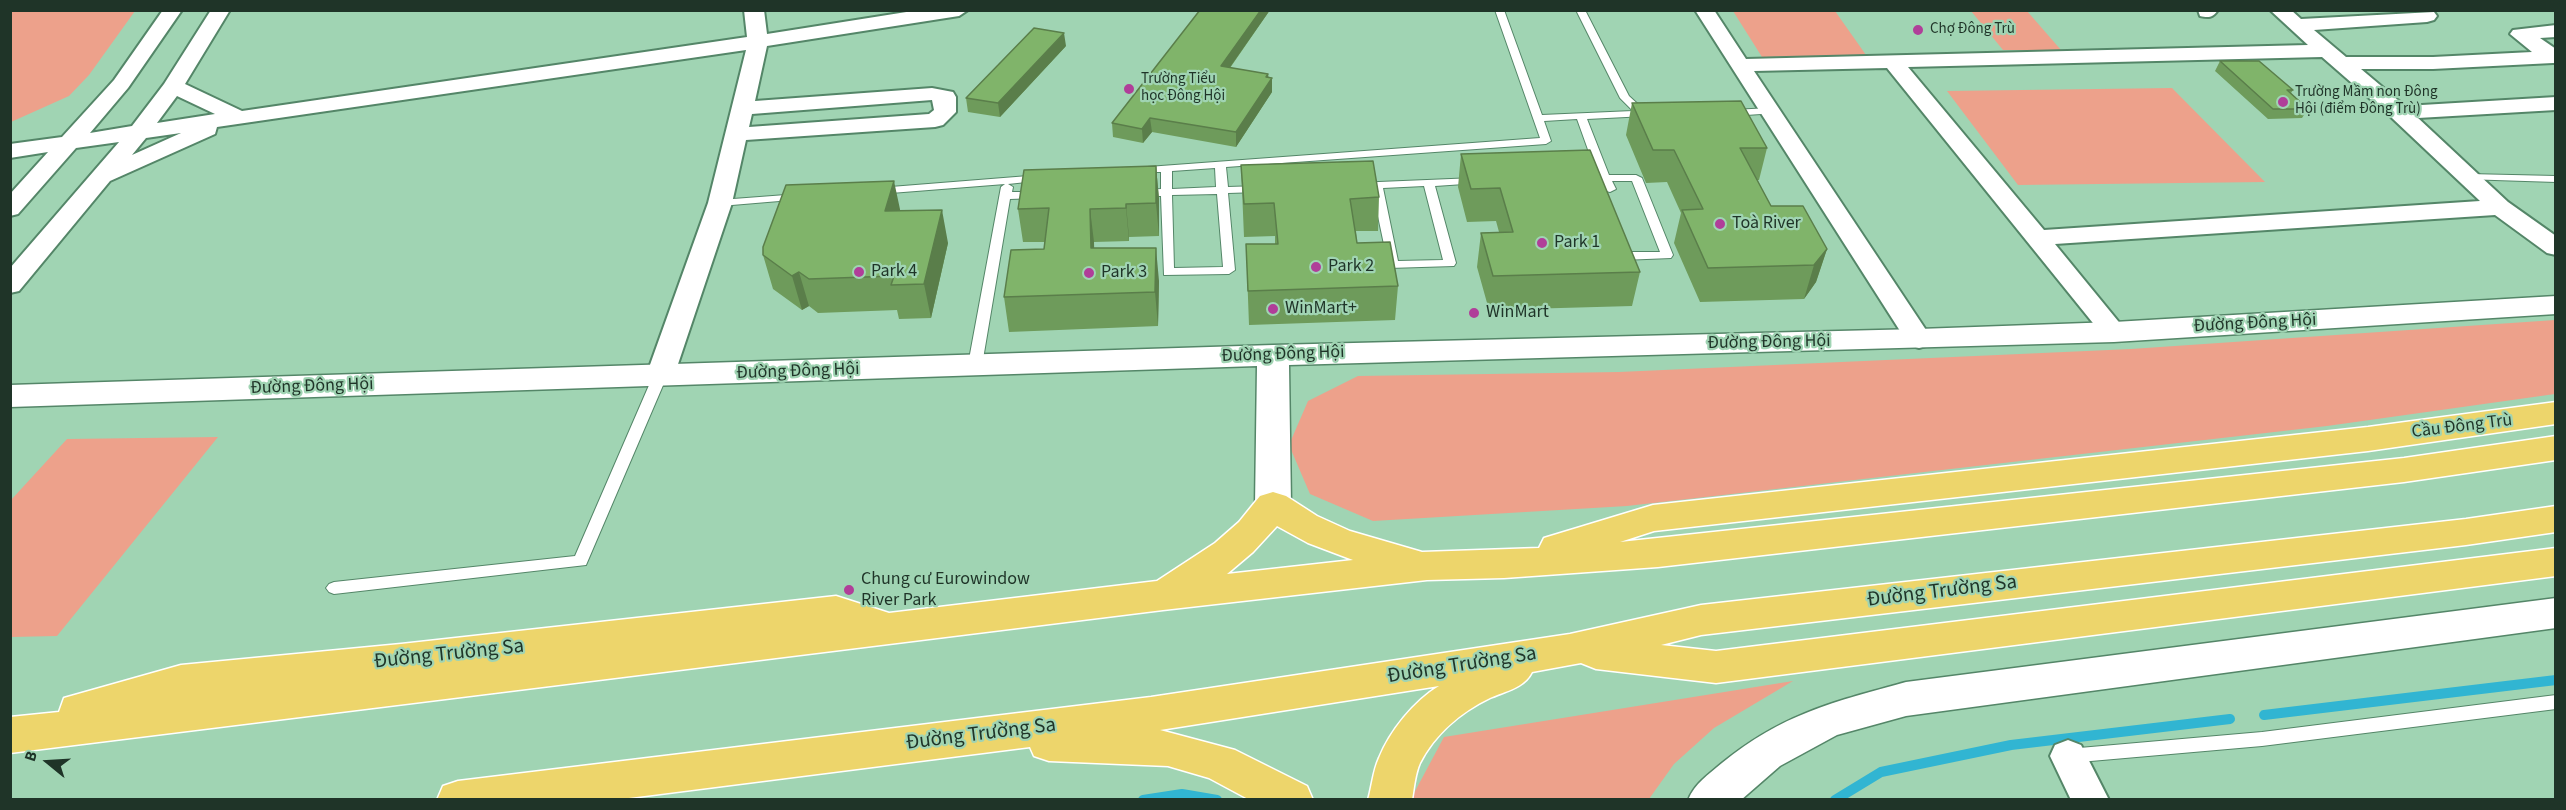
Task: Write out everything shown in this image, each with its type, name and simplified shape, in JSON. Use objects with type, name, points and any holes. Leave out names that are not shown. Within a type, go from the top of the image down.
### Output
[{"type":"highway","name":"Cầu Đông Trù","points":[[1504,564],[1653,518],[2368,439],[2556,413]]},
{"type":"highway","name":"Cầu Đông Trù","points":[[2404,470],[2556,448]]},
{"type":"highway","name":"Đường Trường Sa","points":[[10,735],[1163,595],[1427,566],[1504,564],[1658,553],[2404,470]]},
{"type":"highway","points":[[1163,595],[1214,565],[1240,545],[1259,526],[1273,505],[1294,521],[1323,537],[1427,566]]},
{"type":"highway","name":"Đường Trường Sa","points":[[458,800],[1151,714],[1570,650],[1701,620],[2466,532],[2556,519]]},
{"type":"highway","points":[[1390,800],[1399,760],[1419,730],[1442,705],[1503,675],[1570,650],[1716,667],[2556,562]]},
{"type":"highway","name":"Đường Trường Sa","points":[[10,728],[181,681],[412,659],[836,611],[889,628]]},
{"type":"highway","points":[[948,739],[1168,748],[1220,763],[1292,800]]},
{"type":"street","points":[[10,209],[121,84],[173,10]]},
{"type":"street","points":[[10,285],[141,130],[173,86],[221,10]]},
{"type":"street","points":[[660,376],[720,203],[738,134],[758,43],[754,10]]},
{"type":"street","points":[[10,151],[236,116],[758,43],[959,10]]},
{"type":"street","points":[[1704,10],[1919,339]]},
{"type":"street","points":[[2279,10],[2299,25],[2331,57],[2400,113],[2500,207],[2556,248]]},
{"type":"street","points":[[2299,25],[2427,16]]},
{"type":"street","points":[[1739,65],[2331,57],[2433,63],[2553,57],[2520,34],[2556,31]]},
{"type":"street","points":[[1893,62],[2114,332]]},
{"type":"street","points":[[173,86],[236,116]]},
{"type":"street","points":[[738,134],[935,120],[945,112],[945,97],[933,94],[744,108]]},
{"type":"street","points":[[2400,113],[2556,103]]},
{"type":"street","points":[[100,178],[236,116]]},
{"type":"street","points":[[2036,238],[2500,207]]},
{"type":"street","name":"Đường Đông Hội","points":[[10,396],[1273,355],[1919,339],[2114,332],[2556,305]]},
{"type":"street","points":[[1273,355],[1273,505]]},
{"type":"street","points":[[1709,800],[1765,753],[1826,721],[1906,699],[2556,613]]},
{"type":"street","points":[[2068,756],[2090,800]]},
{"type":"lane","points":[[1120,172],[1220,164],[1548,146],[1499,10]]},
{"type":"lane","points":[[1538,118],[1655,113],[1637,109],[1625,98],[1580,10]]},
{"type":"lane","points":[[1716,113],[1772,111]]},
{"type":"lane","points":[[1581,116],[1608,184],[1636,177],[1667,255],[1622,256],[1614,233]]},
{"type":"lane","points":[[1566,162],[1598,161]]},
{"type":"lane","points":[[1166,168],[1168,272],[1229,270],[1220,164]]},
{"type":"lane","points":[[1593,177],[1601,200]]},
{"type":"lane","points":[[2468,177],[2556,179]]},
{"type":"lane","points":[[864,192],[1053,178]]},
{"type":"lane","points":[[975,365],[1007,181]]},
{"type":"lane","points":[[1341,186],[1484,181]]},
{"type":"lane","points":[[1377,184],[1393,264],[1450,263],[1429,183]]},
{"type":"lane","points":[[1132,193],[1270,188]]},
{"type":"lane","points":[[1006,196],[1052,195]]},
{"type":"lane","points":[[720,203],[816,196]]},
{"type":"lane","points":[[334,588],[581,561],[660,376]]},
{"type":"lane","points":[[2068,756],[2262,739],[2556,702]]},
{"type":"shaded area","points":[[11,10],[135,11],[89,75],[69,96],[11,122]]},
{"type":"shaded area","points":[[1733,11],[1835,11],[1866,55],[1762,57]]},
{"type":"shaded area","points":[[1971,11],[2027,11],[2061,50],[2003,50]]},
{"type":"shaded area","points":[[2172,88],[2265,182],[2018,185],[1947,91]]},
{"type":"shaded area","points":[[2555,320],[2555,394],[2327,426],[1627,506],[1373,521],[1310,494],[1289,445],[1308,401],[1358,376],[1619,372],[2131,349]]},
{"type":"shaded area","points":[[218,437],[57,636],[11,637],[11,500],[67,439]]},
{"type":"shaded area","points":[[1793,681],[1714,728],[1674,764],[1649,799],[1413,800],[1413,795],[1444,737]]},
{"type":"building","points":[[1200,10],[1261,10],[1221,66],[1268,74],[1266,77],[1272,78],[1236,132],[1150,118],[1142,129],[1112,123]]},
{"type":"building","points":[[1034,28],[1064,33],[998,103],[966,98]]},
{"type":"building","points":[[2220,61],[2259,61],[2293,90],[2287,90],[2308,109],[2273,109]]},
{"type":"building","points":[[1741,101],[1767,148],[1740,148],[1771,206],[1803,206],[1827,249],[1814,265],[1708,268],[1682,210],[1703,209],[1674,150],[1653,150],[1632,103]]},
{"type":"building","points":[[1590,150],[1640,272],[1493,276],[1481,233],[1513,232],[1500,188],[1471,189],[1461,154]]},
{"type":"building","points":[[1373,161],[1379,197],[1350,199],[1357,243],[1390,242],[1398,286],[1248,291],[1246,244],[1278,244],[1274,203],[1244,204],[1241,165]]},
{"type":"building","points":[[1156,166],[1156,203],[1126,204],[1126,208],[1090,209],[1091,248],[1156,248],[1155,292],[1004,297],[1011,250],[1044,249],[1049,208],[1018,209],[1024,170]]},
{"type":"building","points":[[894,181],[885,211],[942,210],[924,284],[891,285],[894,276],[809,279],[799,272],[792,276],[763,255],[763,247],[786,185]]},
{"type":"waterway","points":[[2264,715],[2556,680]]},
{"type":"waterway","points":[[1835,800],[1881,772],[2011,745],[2230,719]]},
{"type":"waterway","points":[[1143,800],[1182,794],[1217,800]]},
{"type":"place","name":"Chợ Đông Trù","points":[[1918,30]]},
{"type":"place","name":"Trường Tiểu học Đông Hội","points":[[1129,89]]},
{"type":"place","name":"Trường Mầm non Đông Hội (điểm Đông Trù)","points":[[2283,102]]},
{"type":"place","name":"Toà River","points":[[1720,224]]},
{"type":"place","name":"Park 1","points":[[1542,243]]},
{"type":"place","name":"Park 2","points":[[1316,267]]},
{"type":"place","name":"Park 4","points":[[859,272]]},
{"type":"place","name":"Park 3","points":[[1089,273]]},
{"type":"place","name":"WinMart+","points":[[1273,309]]},
{"type":"place","name":"WinMart","points":[[1474,313]]},
{"type":"place","name":"Chung cư Eurowindow River Park","points":[[849,590]]}]
